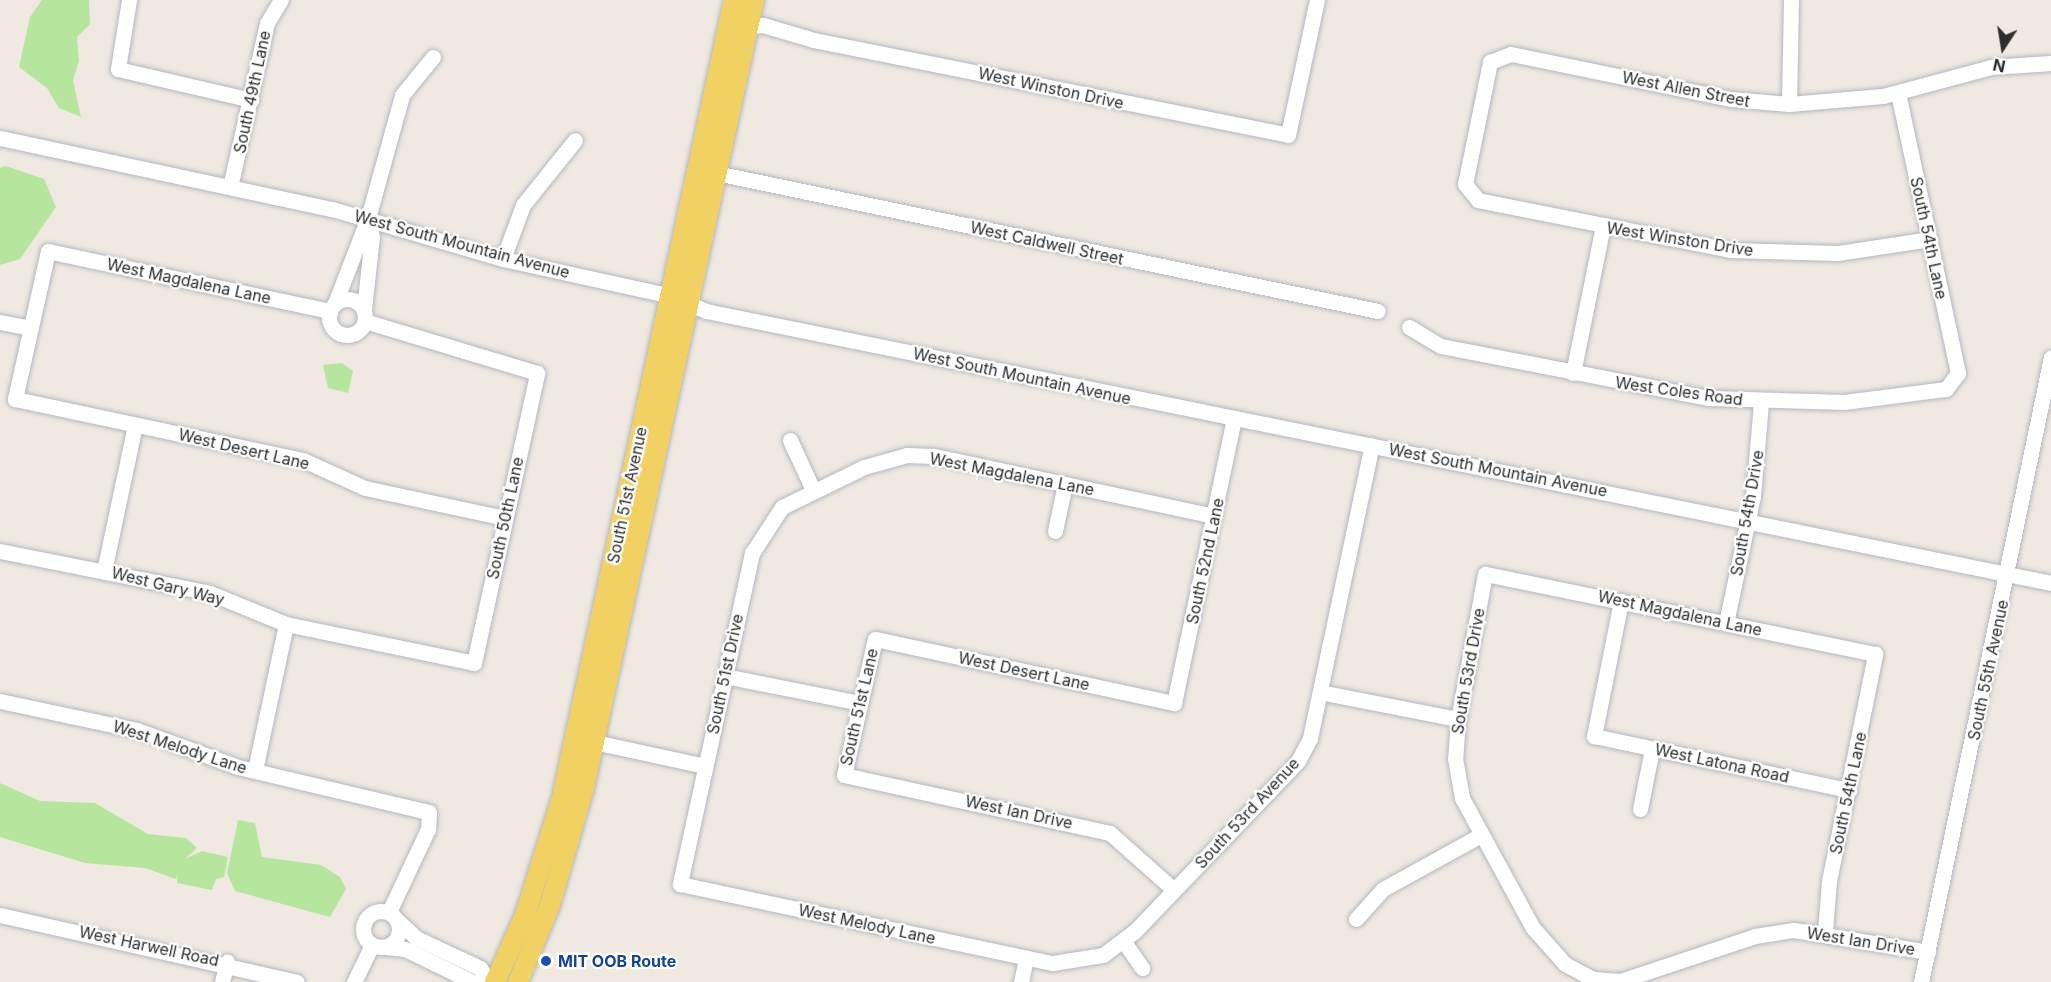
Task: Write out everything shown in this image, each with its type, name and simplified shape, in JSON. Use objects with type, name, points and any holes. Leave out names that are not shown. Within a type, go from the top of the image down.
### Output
[{"type":"main road","name":"South 51st Avenue","points":[[495,982],[543,861],[585,740],[688,306],[716,173],[739,25],[734,0]]},
{"type":"main road","name":"South 51st Avenue","points":[[518,982],[564,862],[585,740],[671,296],[739,25],[754,0]]},
{"type":"street","points":[[129,0],[118,69],[251,100]]},
{"type":"street","name":"South 49th Lane","points":[[231,187],[267,23],[281,0]]},
{"type":"street","name":"West Winston Drive","points":[[739,25],[1288,135],[1317,0]]},
{"type":"street","points":[[1789,104],[1791,0]]},
{"type":"street","name":"West Allen Street","points":[[1469,194],[1467,173],[1490,62],[1498,55],[1731,99],[1789,104],[1898,93],[1991,67],[2051,63]]},
{"type":"street","points":[[368,218],[372,237],[365,315],[360,330],[345,335],[332,327],[332,307],[368,218],[402,95],[433,57]]},
{"type":"street","name":"South 54th Lane","points":[[1898,93],[1930,239],[1955,382]]},
{"type":"street","name":"West South Mountain Avenue","points":[[0,138],[368,218],[503,259],[671,296],[688,306],[1234,419],[1748,520],[2051,583]]},
{"type":"street","points":[[503,259],[523,205],[574,140]]},
{"type":"street","name":"West Caldwell Street","points":[[716,173],[1378,311]]},
{"type":"street","name":"West Winston Drive","points":[[1469,194],[1603,226],[1775,253],[1865,251],[1930,239]]},
{"type":"street","points":[[1573,373],[1603,226]]},
{"type":"street","name":"West Magdalena Lane","points":[[30,328],[48,251],[332,307],[349,298],[365,315],[537,373]]},
{"type":"street","points":[[0,322],[30,328]]},
{"type":"street","name":"West Coles Road","points":[[1409,327],[1441,346],[1573,373],[1761,403],[1888,398],[1955,382]]},
{"type":"street","name":"West Desert Lane","points":[[30,328],[15,399],[303,460],[365,488],[506,518]]},
{"type":"street","name":"South 55th Avenue","points":[[1921,982],[2051,357]]},
{"type":"street","name":"South 50th Lane","points":[[474,663],[537,373]]},
{"type":"street","name":"South 54th Drive","points":[[1726,622],[1748,520],[1761,403]]},
{"type":"street","name":"South 52nd Lane","points":[[1174,703],[1234,419]]},
{"type":"street","points":[[104,570],[135,425]]},
{"type":"street","points":[[790,440],[813,490]]},
{"type":"street","name":"South 53rd Avenue","points":[[1053,963],[1103,955],[1124,942],[1298,761],[1310,738],[1372,445]]},
{"type":"street","name":"West Magdalena Lane","points":[[813,490],[907,455],[1065,484],[1214,516]]},
{"type":"street","points":[[1055,531],[1065,484]]},
{"type":"street","name":"South 51st Drive","points":[[680,884],[725,676],[759,535],[777,512],[813,490]]},
{"type":"street","name":"West Gary Way","points":[[0,551],[104,570],[210,594],[286,624],[474,663]]},
{"type":"street","name":"West Magdalena Lane","points":[[1485,574],[1875,654]]},
{"type":"street","name":"South 53rd Drive","points":[[1479,836],[1462,798],[1455,758],[1458,719],[1485,574]]},
{"type":"street","name":"West Latona Road","points":[[1622,601],[1594,736],[1849,790]]},
{"type":"street","points":[[255,770],[286,624]]},
{"type":"street","name":"West Desert Lane","points":[[874,639],[1174,703]]},
{"type":"street","name":"South 51st Lane","points":[[844,775],[874,639]]},
{"type":"street","name":"South 54th Lane","points":[[1825,931],[1875,654]]},
{"type":"street","points":[[725,676],[860,703]]},
{"type":"street","points":[[1320,692],[1458,719]]},
{"type":"street","name":"West Melody Lane","points":[[0,701],[137,730],[205,758],[429,812],[428,829],[394,917]]},
{"type":"street","points":[[585,740],[705,766]]},
{"type":"street","points":[[1640,809],[1652,748]]},
{"type":"street","name":"West Ian Drive","points":[[844,775],[1110,833],[1174,890]]},
{"type":"street","points":[[1356,919],[1383,889],[1479,836]]},
{"type":"street","name":"West Ian Drive","points":[[1479,836],[1533,928],[1565,964],[1593,979],[1620,981],[1755,936],[1825,931],[1928,952]]},
{"type":"street","name":"West Melody Lane","points":[[680,884],[1053,963]]},
{"type":"street","points":[[473,982],[405,949],[379,946],[363,933],[365,920],[376,911],[394,917],[416,938],[480,968],[489,982]]},
{"type":"street","name":"West Harwell Road","points":[[0,915],[227,962],[297,982]]},
{"type":"street","points":[[354,982],[379,946],[398,937],[394,917]]},
{"type":"street","points":[[1124,942],[1142,968]]},
{"type":"street","points":[[1021,982],[1026,958]]},
{"type":"street","points":[[222,982],[227,962]]},
{"type":"green space","points":[[42,0],[89,0],[90,24],[77,37],[79,61],[73,80],[81,117],[59,108],[47,88],[19,67],[30,17]]},
{"type":"green space","points":[[6,166],[44,179],[56,207],[20,259],[0,265],[0,168]]},
{"type":"green space","points":[[342,363],[353,371],[348,393],[328,388],[323,365]]},
{"type":"green space","points":[[0,783],[40,801],[95,803],[148,834],[186,838],[197,848],[185,859],[202,851],[228,857],[224,877],[216,879],[212,890],[177,883],[178,874],[176,879],[145,868],[85,863],[0,837]]},
{"type":"green space","points":[[238,820],[255,823],[262,857],[321,865],[340,877],[346,889],[330,917],[235,891],[227,873]]},
{"type":"place","name":"MIT OOB Route","points":[[546,961]]}]
